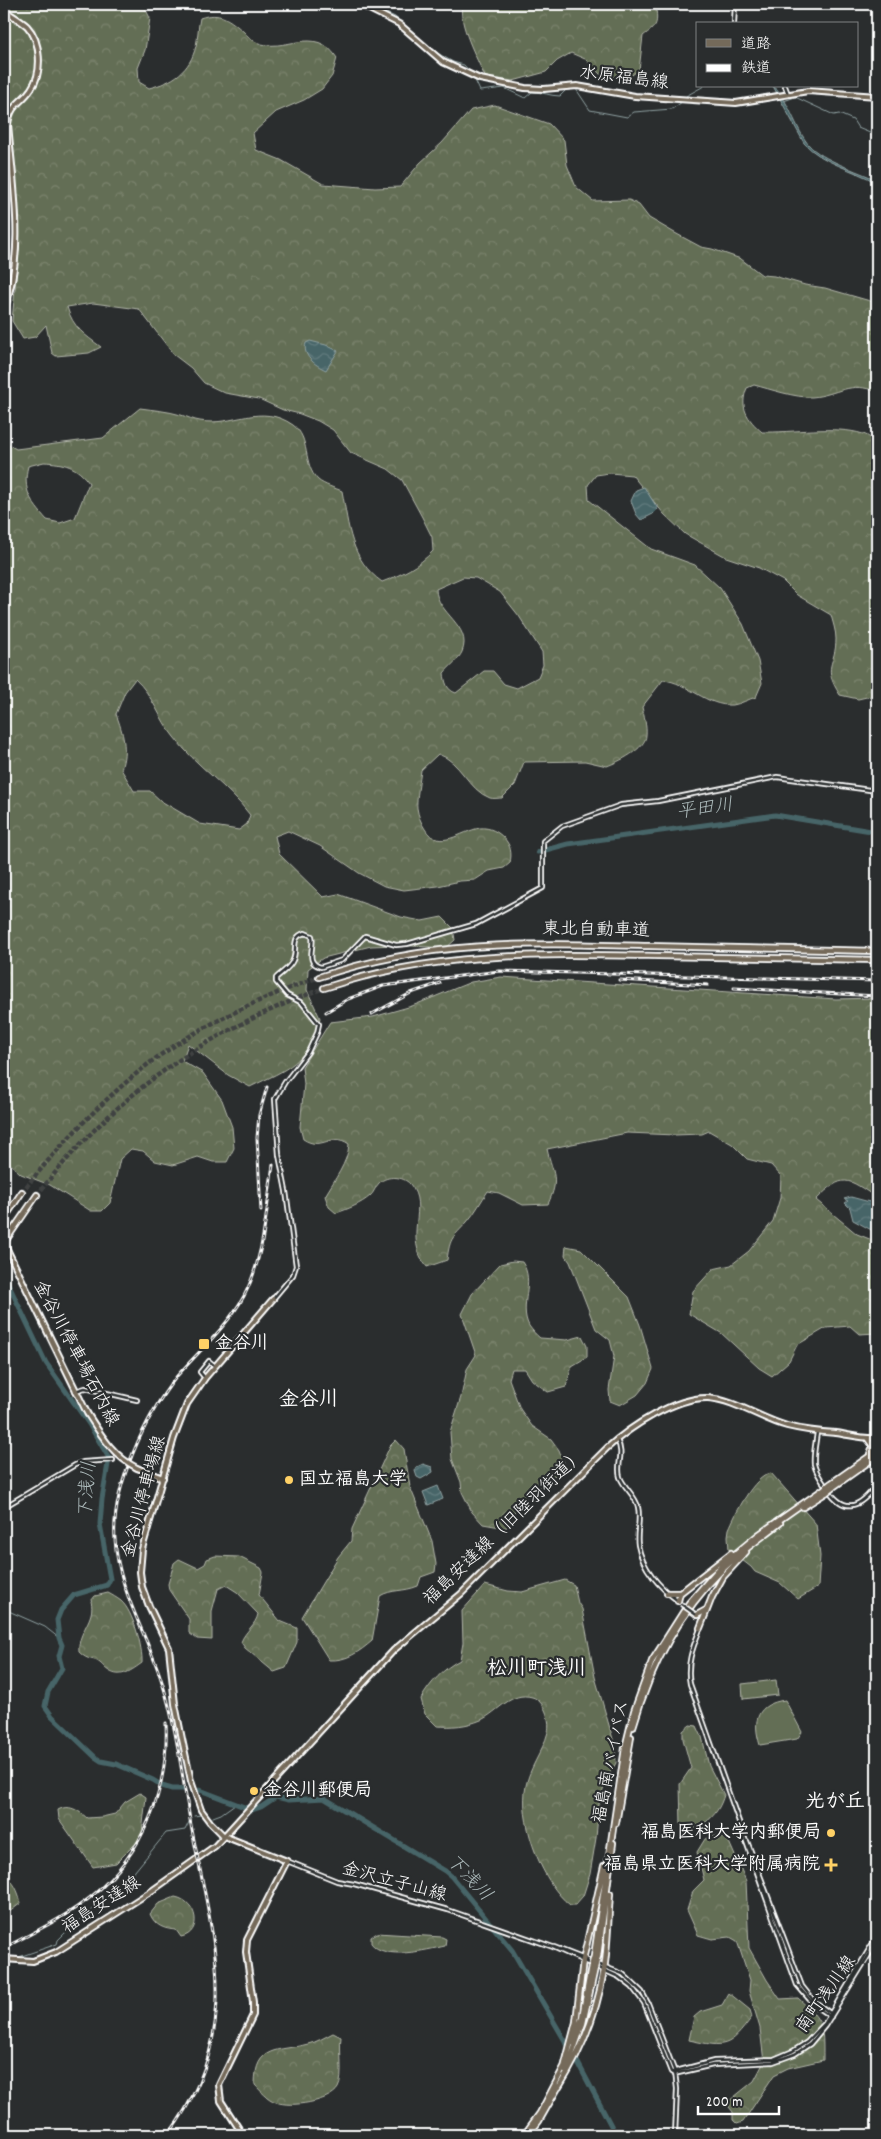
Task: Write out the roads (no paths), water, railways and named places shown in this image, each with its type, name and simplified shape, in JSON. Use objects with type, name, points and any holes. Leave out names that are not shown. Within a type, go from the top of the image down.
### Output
[{"type":"highway","name":"東北自動車道","points":[[319,976],[357,965],[424,951],[494,944],[589,944],[877,951]]},
{"type":"highway","name":"東北自動車道","points":[[324,988],[369,975],[423,964],[496,956],[590,955],[877,960]]},
{"type":"highway","points":[[4,1219],[22,1192]]},
{"type":"highway","points":[[4,1243],[37,1195]]},
{"type":"highway","points":[[860,1466],[872,1451],[873,1446],[868,1439]]},
{"type":"highway","name":"福島南バイパス","points":[[860,1466],[877,1451]]},
{"type":"highway","name":"福島南バイパス","points":[[528,2135],[539,2121],[558,2088],[570,2060],[582,2018],[596,1956],[632,1732],[653,1668],[675,1629],[696,1599],[724,1568],[790,1515],[877,1456]]},
{"type":"highway","points":[[860,1466],[877,1460]]},
{"type":"highway","name":"福島南バイパス","points":[[596,1956],[612,1830],[629,1730],[639,1694],[652,1661],[680,1615],[712,1575],[736,1551],[826,1490]]},
{"type":"highway","points":[[667,1593],[680,1593],[740,1546],[768,1528]]},
{"type":"highway","points":[[696,1615],[706,1610],[727,1572],[759,1539]]},
{"type":"highway","points":[[680,1593],[680,1603]]},
{"type":"highway","points":[[700,1628],[712,1598]]},
{"type":"highway","points":[[570,2060],[584,1959],[612,1830]]},
{"type":"highway","points":[[524,2135],[540,2113],[564,2068],[580,2050],[598,1998],[604,1968],[614,1840]]},
{"type":"main road","name":"水原福島線","points":[[359,4],[398,24],[444,62],[480,79],[534,89],[578,86],[635,96],[736,103],[813,91],[844,95],[877,96]]},
{"type":"main road","points":[[4,10],[23,23],[31,32],[38,52],[38,76],[32,88],[10,113],[8,124],[17,251],[11,287],[4,310]]},
{"type":"main road","name":"金谷川停車場石内線","points":[[4,1243],[75,1391],[110,1448],[124,1461],[163,1478]]},
{"type":"main road","name":"金谷川停車場線","points":[[224,1836],[205,1817],[198,1803],[175,1704],[169,1648],[142,1587],[140,1572],[142,1549],[182,1415],[191,1396],[272,1299]]},
{"type":"main road","name":"福島安達線（旧陸羽街道）","points":[[207,1852],[224,1836],[394,1650],[461,1594],[616,1439],[630,1428],[676,1405],[689,1400],[706,1398],[727,1402],[787,1426],[868,1439]]},
{"type":"main road","points":[[868,1439],[877,1438]]},
{"type":"main road","points":[[224,1836],[286,1861],[281,1875],[249,1934],[246,1952],[253,1995],[253,2014],[219,2085],[221,2100],[243,2135]]},
{"type":"main road","name":"福島安達線","points":[[4,1959],[33,1961],[56,1952],[154,1890],[207,1852]]},
{"type":"street","points":[[734,22],[735,4]]},
{"type":"street","points":[[786,88],[788,94]]},
{"type":"street","points":[[272,1299],[293,1275],[296,1266],[279,1155],[275,1097],[284,1082],[308,1052],[319,1028],[318,1020],[302,1003],[287,995],[276,982],[278,976],[293,961],[297,936],[305,932],[312,936],[311,960],[314,964],[321,967],[342,960],[365,936],[400,946],[476,924],[543,888],[543,841],[562,826],[621,804],[658,801],[771,778],[877,791]]},
{"type":"street","points":[[205,1378],[200,1372],[209,1361],[215,1366]]},
{"type":"street","points":[[75,1391],[86,1388],[137,1400]]},
{"type":"street","points":[[817,1432],[814,1463],[819,1477],[835,1500],[844,1506],[857,1504],[863,1501],[877,1484]]},
{"type":"street","points":[[616,1439],[621,1448],[620,1477],[639,1508],[638,1546],[647,1568],[667,1593],[700,1620],[700,1628],[690,1659],[688,1672],[690,1684],[797,1985],[815,2006],[831,2015]]},
{"type":"street","points":[[4,1507],[75,1465],[83,1462],[111,1460]]},
{"type":"street","name":"金沢立子山線","points":[[286,1861],[337,1881],[422,1902],[502,1929],[626,1976],[642,1992],[674,2073],[677,2089],[675,2135]]},
{"type":"street","name":"南町浅川線","points":[[831,2015],[877,1936]]},
{"type":"street","name":"南町浅川線","points":[[674,2073],[713,2065],[774,2062],[795,2054],[810,2044],[831,2015],[877,1942]]},
{"type":"street","name":"金沢立子山線","points":[[604,1968],[626,1981],[638,1994],[648,2012],[670,2072],[674,2073]]},
{"type":"water","points":[[774,88],[778,90],[809,145],[822,156],[877,180],[877,183],[829,161],[820,156],[804,143]]},
{"type":"water","points":[[310,341],[326,345],[338,351],[326,370],[310,360],[305,348],[306,343]]},
{"type":"water","points":[[644,487],[658,509],[641,520],[636,514],[631,501],[636,490]]},
{"type":"water","points":[[851,1197],[877,1204],[877,1233],[853,1220],[850,1208],[845,1203],[848,1201],[844,1199]]},
{"type":"water","points":[[423,1464],[432,1467],[433,1472],[421,1479],[417,1477],[415,1471],[417,1467]]},
{"type":"water","points":[[438,1486],[443,1499],[428,1505],[423,1492]]},
{"type":"waterway","points":[[367,4],[395,17],[434,51],[453,62],[464,65],[472,74]]},
{"type":"waterway","points":[[474,78],[480,91],[504,88],[525,98],[532,92],[560,96],[566,90],[576,89],[590,110],[627,117],[634,112],[672,109],[682,102],[686,96],[700,88]]},
{"type":"waterway","points":[[784,101],[795,97],[834,115],[839,114],[853,120],[858,128],[877,136]]},
{"type":"waterway","name":"平田川","points":[[538,852],[568,844],[775,815],[877,832]]},
{"type":"waterway","name":"下浅川","points":[[4,1275],[46,1363],[89,1424],[109,1458],[100,1524],[110,1579],[107,1585],[74,1595],[61,1610],[57,1620],[59,1638],[62,1645],[59,1656],[62,1668],[48,1692],[45,1706],[52,1716],[95,1757],[101,1761],[116,1764],[161,1785]]},
{"type":"waterway","points":[[4,1609],[45,1627],[59,1638]]},
{"type":"waterway","name":"下浅川","points":[[162,1786],[172,1789],[183,1789]]},
{"type":"waterway","name":"下浅川","points":[[200,1790],[252,1810],[261,1807],[276,1797],[289,1800],[324,1798],[445,1871],[512,1950],[578,2063],[616,2135]]},
{"type":"waterway","points":[[213,1817],[235,1804]]},
{"type":"waterway","points":[[194,1816],[201,1815]]},
{"type":"waterway","points":[[16,1958],[57,1944],[58,1940],[71,1927],[126,1882],[166,1833],[185,1830],[191,1818]]},
{"type":"waterway","points":[[4,1968],[11,1963]]},
{"type":"tunnel","points":[[22,1192],[65,1141],[97,1109],[130,1079],[166,1051],[186,1038],[252,1004],[319,977]]},
{"type":"tunnel","points":[[37,1195],[99,1125],[131,1096],[165,1070],[200,1047],[238,1026],[279,1006],[324,988]]},
{"type":"railway","points":[[326,1012],[348,999],[383,986],[499,971],[877,981]]},
{"type":"railway","points":[[619,980],[708,985]]},
{"type":"railway","points":[[372,1014],[411,993],[440,983]]},
{"type":"railway","points":[[734,988],[877,996]]},
{"type":"railway","points":[[261,1211],[257,1138],[259,1115],[267,1087]]},
{"type":"railway","points":[[168,2135],[192,2097],[208,2059],[215,2022],[217,1984],[214,1946],[172,1717],[156,1664],[127,1594],[117,1558],[115,1519],[119,1498],[133,1453],[154,1411],[177,1376],[230,1318],[251,1281],[261,1249],[273,1165]]},
{"type":"railway","points":[[4,1948],[82,1904],[110,1879],[126,1860],[150,1818],[158,1795],[166,1748],[166,1723]]},
{"type":"place","name":"金谷川","points":[[204,1344]]},
{"type":"place","name":"国立福島大学","points":[[289,1480]]},
{"type":"place","name":"金谷川郵便局","points":[[254,1791]]},
{"type":"place","name":"福島医科大学内郵便局","points":[[831,1833]]},
{"type":"place","name":"福島県立医科大学附属病院","points":[[831,1865]]},
{"type":"district","name":"金谷川","points":[[309,1401]]},
{"type":"district","name":"松川町浅川","points":[[537,1670]]},
{"type":"district","name":"光が丘","points":[[835,1803]]}]
